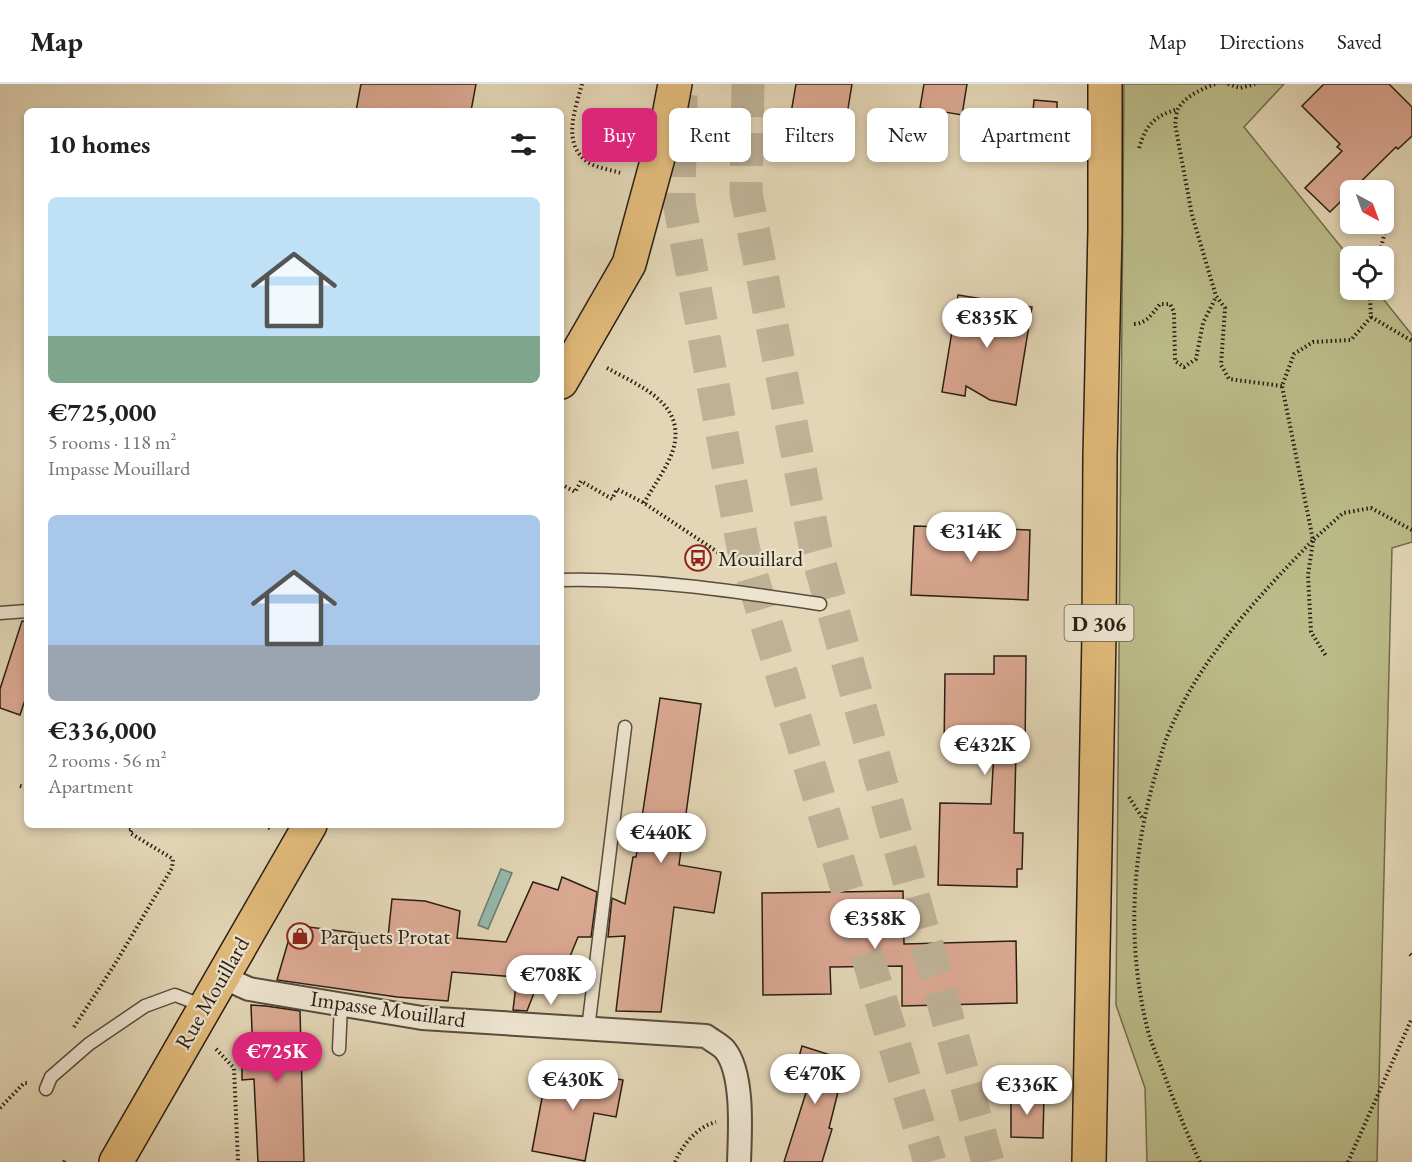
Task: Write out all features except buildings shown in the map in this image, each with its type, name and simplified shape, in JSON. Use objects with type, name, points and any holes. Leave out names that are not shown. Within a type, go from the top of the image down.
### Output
[{"type":"main road","points":[[564,377],[629,264],[668,121],[675,84]]},
{"type":"main road","name":"D 306","points":[[1089,1162],[1105,230],[1105,84]]},
{"type":"main road","name":"Rue Mouillard","points":[[116,1162],[308,828]]},
{"type":"street","name":"Impasse Mouillard","points":[[222,977],[249,989],[422,1018],[706,1036],[725,1050],[737,1079],[740,1115],[739,1162]]},
{"type":"lane","points":[[564,580],[656,582],[731,590],[820,604]]},
{"type":"lane","points":[[0,613],[24,611]]},
{"type":"lane","points":[[588,1029],[625,727]]},
{"type":"lane","points":[[46,1089],[51,1077],[89,1044],[145,1006],[175,995],[205,1006]]},
{"type":"lane","points":[[339,1049],[341,1005]]},
{"type":"path","points":[[582,84],[571,128],[577,153],[591,164],[651,181]]},
{"type":"path","points":[[1215,84],[1201,89],[1189,98],[1178,109],[1175,124],[1192,215],[1216,296],[1225,308],[1221,365],[1229,379],[1282,386]]},
{"type":"path","points":[[1228,84],[1240,88],[1255,84]]},
{"type":"path","points":[[1133,324],[1140,324],[1149,319],[1160,304],[1170,304],[1174,312],[1175,361],[1184,367],[1196,359],[1203,322],[1216,296]]},
{"type":"path","points":[[1326,656],[1311,632],[1308,575],[1313,540],[1282,386],[1294,354],[1313,342],[1351,340],[1371,317],[1370,300]]},
{"type":"path","points":[[1371,317],[1412,341]]},
{"type":"path","points":[[607,368],[654,394],[666,405],[673,420],[675,436],[672,451],[644,503]]},
{"type":"path","points":[[564,486],[575,492],[581,481],[612,499],[617,489],[644,503],[725,557],[727,570]]},
{"type":"path","points":[[1200,1162],[1187,1136],[1147,1028],[1134,948],[1135,884],[1143,819],[1169,732],[1199,676],[1231,630],[1313,540],[1343,513],[1371,508],[1412,530]]},
{"type":"path","points":[[20,786],[24,787]]},
{"type":"path","points":[[71,1032],[115,964],[172,868],[173,859],[130,833],[130,828]]},
{"type":"path","points":[[1348,1162],[1412,1018]]},
{"type":"path","points":[[216,1048],[234,1068],[238,1162]]},
{"type":"path","points":[[675,1162],[688,1141],[708,1124],[740,1115]]},
{"type":"green space","points":[[1124,84],[1284,84],[1244,127],[1340,246],[1340,300],[1384,300],[1412,335],[1412,542],[1392,548],[1377,1162],[1147,1162],[1145,1088],[1116,1005]]},
{"type":"water","points":[[501,869],[512,873],[488,929],[478,925]]},
{"type":"tunnel","points":[[748,84],[746,193],[816,550],[988,1162]]},
{"type":"tunnel","points":[[681,95],[679,202],[743,547],[930,1162]]},
{"type":"place","name":"Mouillard","points":[[698,558]]},
{"type":"place","name":"Parquets Protat","points":[[300,936]]}]
